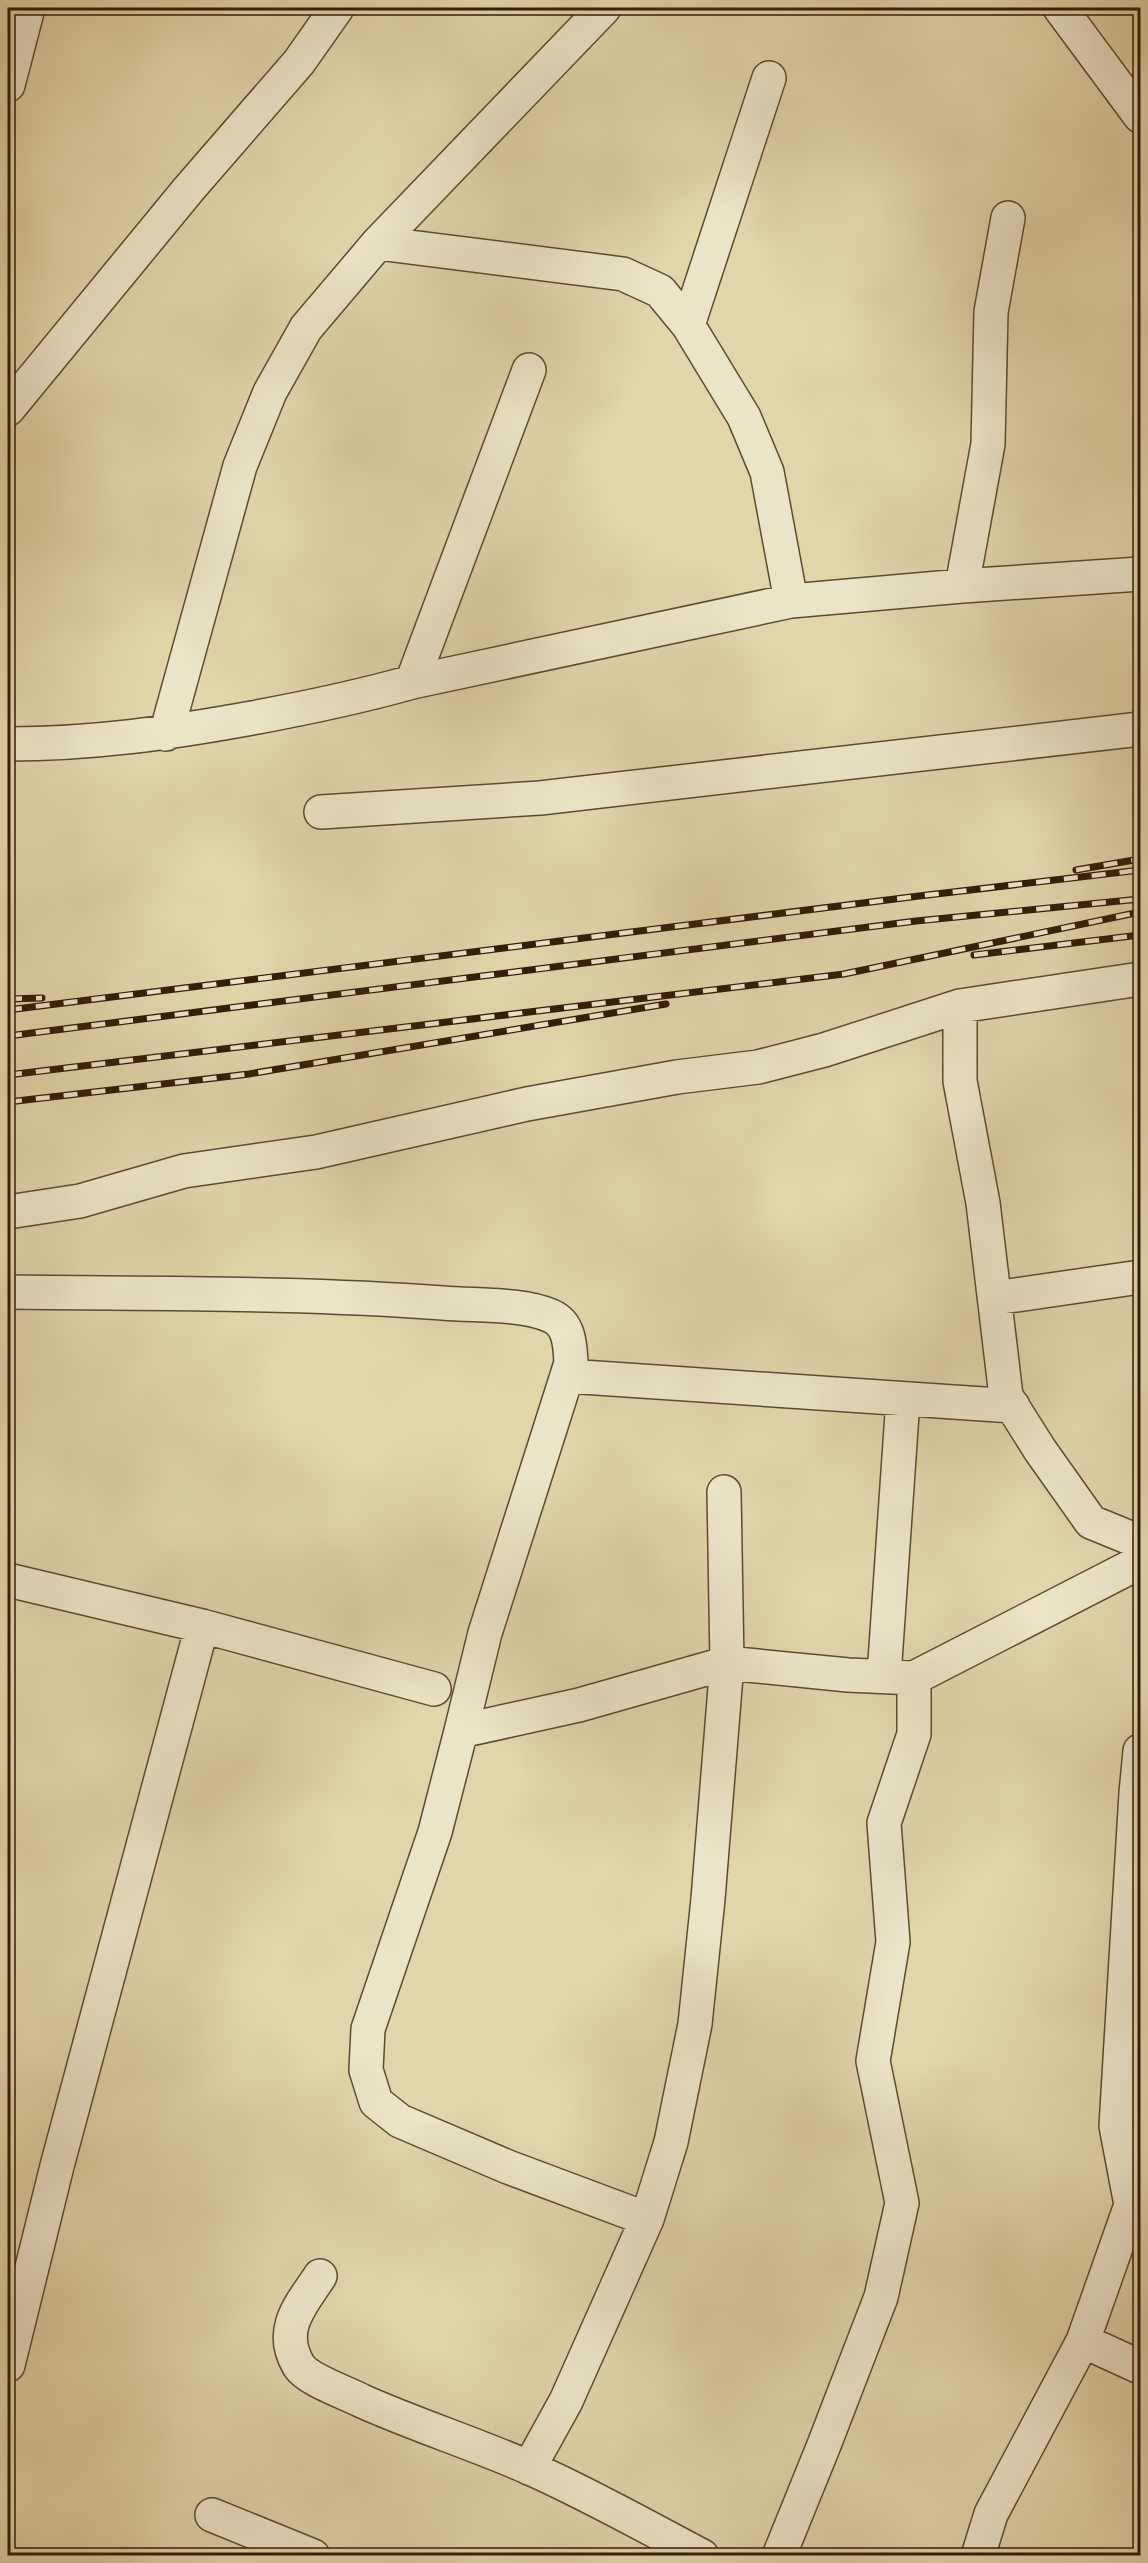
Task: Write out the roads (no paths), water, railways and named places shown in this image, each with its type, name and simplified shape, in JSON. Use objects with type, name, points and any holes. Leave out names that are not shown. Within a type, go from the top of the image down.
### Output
[{"type":"street","points":[[8,86],[28,8]]},
{"type":"street","points":[[8,409],[181,198],[299,62],[337,8]]},
{"type":"street","points":[[166,734],[240,466],[270,392],[306,328],[378,243],[604,8]]},
{"type":"street","points":[[1060,8],[1140,116]]},
{"type":"street","points":[[688,325],[769,78]]},
{"type":"street","points":[[962,586],[988,444],[991,312],[1008,218]]},
{"type":"street","points":[[378,243],[623,274],[660,291],[688,325],[744,417],[767,472],[791,601]]},
{"type":"street","points":[[412,682],[530,370]]},
{"type":"street","points":[[8,744],[68,744],[166,734],[353,699],[412,682],[791,601],[1140,574]]},
{"type":"street","points":[[321,812],[540,798],[1140,729]]},
{"type":"street","points":[[8,1212],[80,1201],[184,1172],[316,1152],[526,1104],[677,1077],[758,1067],[824,1050],[960,1006],[1140,979]]},
{"type":"street","points":[[960,1006],[960,1081],[983,1203],[1006,1396],[1091,1522],[1140,1542]]},
{"type":"street","points":[[995,1298],[1140,1277]]},
{"type":"street","points":[[8,1292],[194,1294],[396,1300],[526,1310],[553,1317],[570,1336],[571,1363],[485,1633],[435,1832],[368,2029],[366,2070],[376,2102],[400,2121],[508,2167],[647,2219]]},
{"type":"street","points":[[567,1376],[1012,1406]]},
{"type":"street","points":[[779,2556],[880,2297],[902,2203],[873,2061],[893,1942],[884,1823],[914,1734],[899,1677],[903,1399]]},
{"type":"street","points":[[530,2468],[566,2401],[647,2219],[670,2142],[695,2024],[708,1899],[727,1663],[724,1492]]},
{"type":"street","points":[[461,1731],[579,1705],[727,1663],[899,1677],[1140,1562]]},
{"type":"street","points":[[8,1580],[202,1626],[434,1689]]},
{"type":"street","points":[[8,2365],[57,2166],[202,1626]]},
{"type":"street","points":[[978,2556],[991,2514],[1083,2341],[1136,2206],[1116,2126],[1134,1816],[1140,1751]]},
{"type":"street","points":[[320,2276],[292,2318],[290,2343],[300,2368],[322,2382],[389,2413],[530,2468],[599,2500],[702,2556]]},
{"type":"street","points":[[1083,2341],[1140,2367]]},
{"type":"street","points":[[212,2515],[313,2556]]},
{"type":"railway","points":[[1076,870],[1140,859]]},
{"type":"railway","points":[[8,1010],[1140,870]]},
{"type":"railway","points":[[8,1036],[916,921],[1140,899]]},
{"type":"railway","points":[[8,1075],[844,974],[1140,912]]},
{"type":"railway","points":[[974,955],[1140,935]]},
{"type":"railway","points":[[8,999],[42,998]]},
{"type":"railway","points":[[8,1102],[249,1074],[666,1004]]}]
